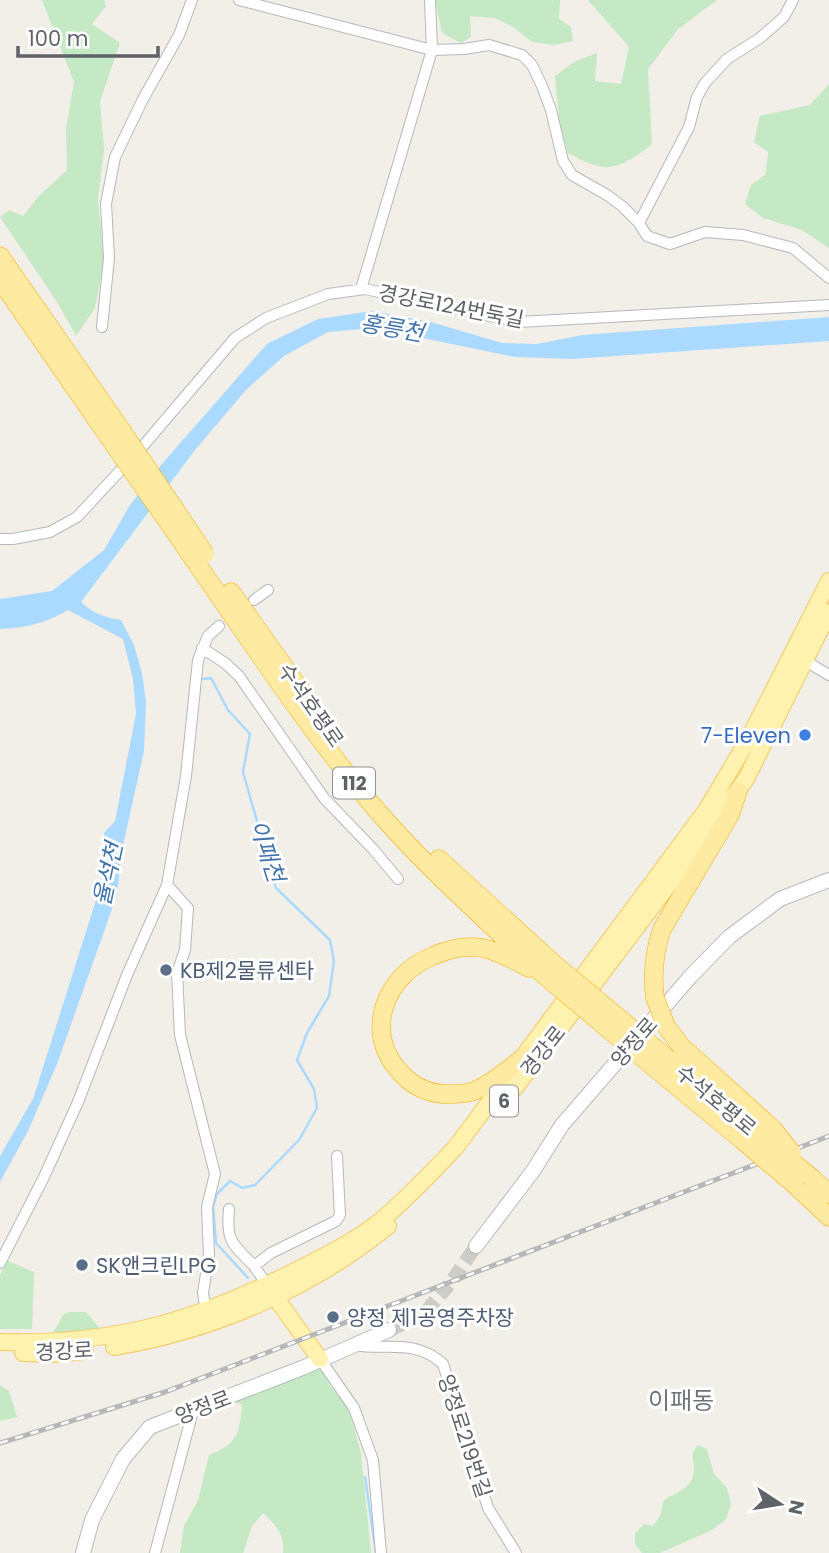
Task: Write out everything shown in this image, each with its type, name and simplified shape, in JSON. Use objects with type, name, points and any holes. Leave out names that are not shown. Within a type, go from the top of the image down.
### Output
[{"type":"highway","name":"수석호평로","points":[[0,256],[288,695],[348,775],[436,872],[644,1049],[811,1177],[827,1207]]},
{"type":"highway","name":"수석호평로","points":[[0,279],[117,437]]},
{"type":"highway","points":[[738,791],[730,815],[662,929],[653,964],[654,998],[666,1026],[681,1046],[757,1135]]},
{"type":"highway","points":[[527,1055],[495,1079],[473,1091],[460,1094],[437,1093],[415,1086],[396,1069],[386,1055],[380,1021],[390,990],[401,977],[421,961],[453,949],[466,947],[490,950],[548,969]]},
{"type":"highway","name":"수석호평로","points":[[757,1135],[827,1207]]},
{"type":"main road","name":"경강로","points":[[0,1353],[53,1354],[175,1335],[357,1252],[435,1184],[548,1046],[746,779],[829,581]]},
{"type":"main road","name":"경강로","points":[[0,1342],[41,1343],[109,1337],[174,1322],[271,1291],[377,1223],[412,1193],[456,1147],[527,1055],[707,809],[829,612]]},
{"type":"main road","name":"양정로","points":[[476,1245],[533,1171],[562,1125],[690,976],[729,937],[780,900],[829,880]]},
{"type":"main road","points":[[271,1291],[320,1359]]},
{"type":"main road","name":"양정로","points":[[83,1553],[92,1521],[123,1458],[150,1427],[389,1330]]},
{"type":"street","points":[[102,327],[109,258],[106,205],[115,157],[143,99],[179,35],[192,0]]},
{"type":"street","points":[[239,0],[432,50],[489,45],[522,55],[532,65],[542,86],[551,110],[563,161],[572,175],[607,195],[639,223],[647,236],[670,244],[705,232],[743,235],[793,248],[829,278]]},
{"type":"street","points":[[361,289],[432,50],[430,0]]},
{"type":"street","points":[[639,223],[689,127],[697,97],[705,83],[727,59],[760,38],[784,17],[793,0]]},
{"type":"street","name":"경강로124번둑길","points":[[0,539],[50,532],[77,517],[143,446],[235,338],[266,318],[328,295],[361,289],[519,322],[829,305]]},
{"type":"street","points":[[254,600],[268,590]]},
{"type":"street","points":[[0,1263],[44,1177],[78,1102],[127,975],[167,885],[186,776],[194,690],[202,648],[208,636],[219,626]]},
{"type":"street","points":[[202,648],[239,676],[324,798],[398,879]]},
{"type":"street","points":[[799,657],[829,676]]},
{"type":"street","points":[[167,885],[188,908],[185,950],[177,973],[180,1039],[215,1174],[207,1207],[209,1255],[203,1293],[206,1312]]},
{"type":"street","points":[[254,1266],[271,1253],[339,1218],[342,1210],[337,1156]]},
{"type":"street","points":[[229,1209],[229,1237],[271,1291]]},
{"type":"street","name":"양정로219번길","points":[[354,1345],[373,1348],[419,1348],[431,1353],[443,1364],[488,1508],[516,1553]]},
{"type":"street","points":[[320,1359],[354,1408],[373,1460],[381,1553]]},
{"type":"street","points":[[155,1553],[193,1411]]},
{"type":"green space","points":[[42,0],[104,0],[106,6],[92,24],[120,43],[100,101],[104,149],[98,200],[104,261],[95,308],[76,336],[57,302],[0,217],[10,210],[23,216],[38,197],[67,170],[66,129],[74,82]]},
{"type":"green space","points":[[435,0],[560,0],[559,19],[571,27],[573,41],[554,45],[532,42],[513,27],[495,18],[470,16],[471,37],[461,43],[442,33]]},
{"type":"green space","points":[[588,0],[717,0],[678,29],[648,69],[652,144],[612,167],[593,165],[568,153],[559,120],[555,76],[574,62],[597,53],[595,81],[621,84],[629,47]]},
{"type":"green space","points":[[829,84],[829,248],[802,230],[763,218],[745,204],[751,185],[766,174],[768,152],[754,142],[760,116],[810,105]]},
{"type":"green space","points":[[8,1261],[34,1272],[32,1329],[0,1329],[0,1275]]},
{"type":"green space","points":[[86,1312],[102,1331],[53,1333],[64,1314]]},
{"type":"green space","points":[[321,1368],[330,1386],[349,1409],[361,1453],[371,1553],[283,1553],[283,1541],[279,1531],[263,1513],[252,1526],[243,1553],[180,1553],[184,1526],[198,1500],[209,1455],[231,1442],[238,1431],[242,1405],[233,1401],[307,1370]]},
{"type":"green space","points":[[0,1385],[9,1391],[17,1417],[0,1421]]},
{"type":"green space","points":[[698,1445],[707,1449],[714,1474],[727,1488],[731,1504],[726,1519],[712,1530],[660,1553],[642,1553],[635,1544],[635,1533],[644,1524],[653,1526],[660,1516],[664,1500],[684,1489],[691,1481],[694,1469],[693,1452]]},
{"type":"water","name":"홍릉천","points":[[372,311],[431,322],[502,343],[537,344],[582,335],[829,317],[829,341],[573,359],[515,357],[374,328],[328,332],[284,356],[246,390],[195,450],[81,602],[100,614],[121,620],[134,645],[146,702],[144,751],[122,850],[117,895],[57,1064],[28,1131],[0,1182],[0,1156],[33,1099],[97,897],[106,866],[104,833],[115,821],[136,714],[133,679],[123,639],[68,610],[36,624],[0,629],[0,599],[52,591],[104,550],[130,505],[161,465],[267,344],[318,319]]},
{"type":"waterway","name":"이패천","points":[[203,679],[211,678],[228,710],[250,734],[243,772],[276,888],[330,940],[334,961],[329,996],[307,1033],[297,1060],[314,1089],[317,1108],[299,1140],[255,1185],[242,1188],[230,1181],[217,1194],[213,1206],[216,1243],[248,1278]]},
{"type":"waterway","name":"이패천","points":[[365,1477],[376,1553]]},
{"type":"tunnel","points":[[389,1330],[423,1315],[452,1281],[476,1246]]},
{"type":"railway","points":[[0,1443],[165,1392],[829,1136]]},
{"type":"place","name":"7-Eleven","points":[[805,735]]},
{"type":"place","name":"KB제2물류센타","points":[[166,970]]},
{"type":"place","name":"SK앤크린LPG","points":[[82,1265]]},
{"type":"place","name":"양정 제1공영주차장","points":[[333,1317]]},
{"type":"district","name":"이패동","points":[[681,1400]]},
{"type":"water label","name":"율석천","points":[[108,874]]}]
